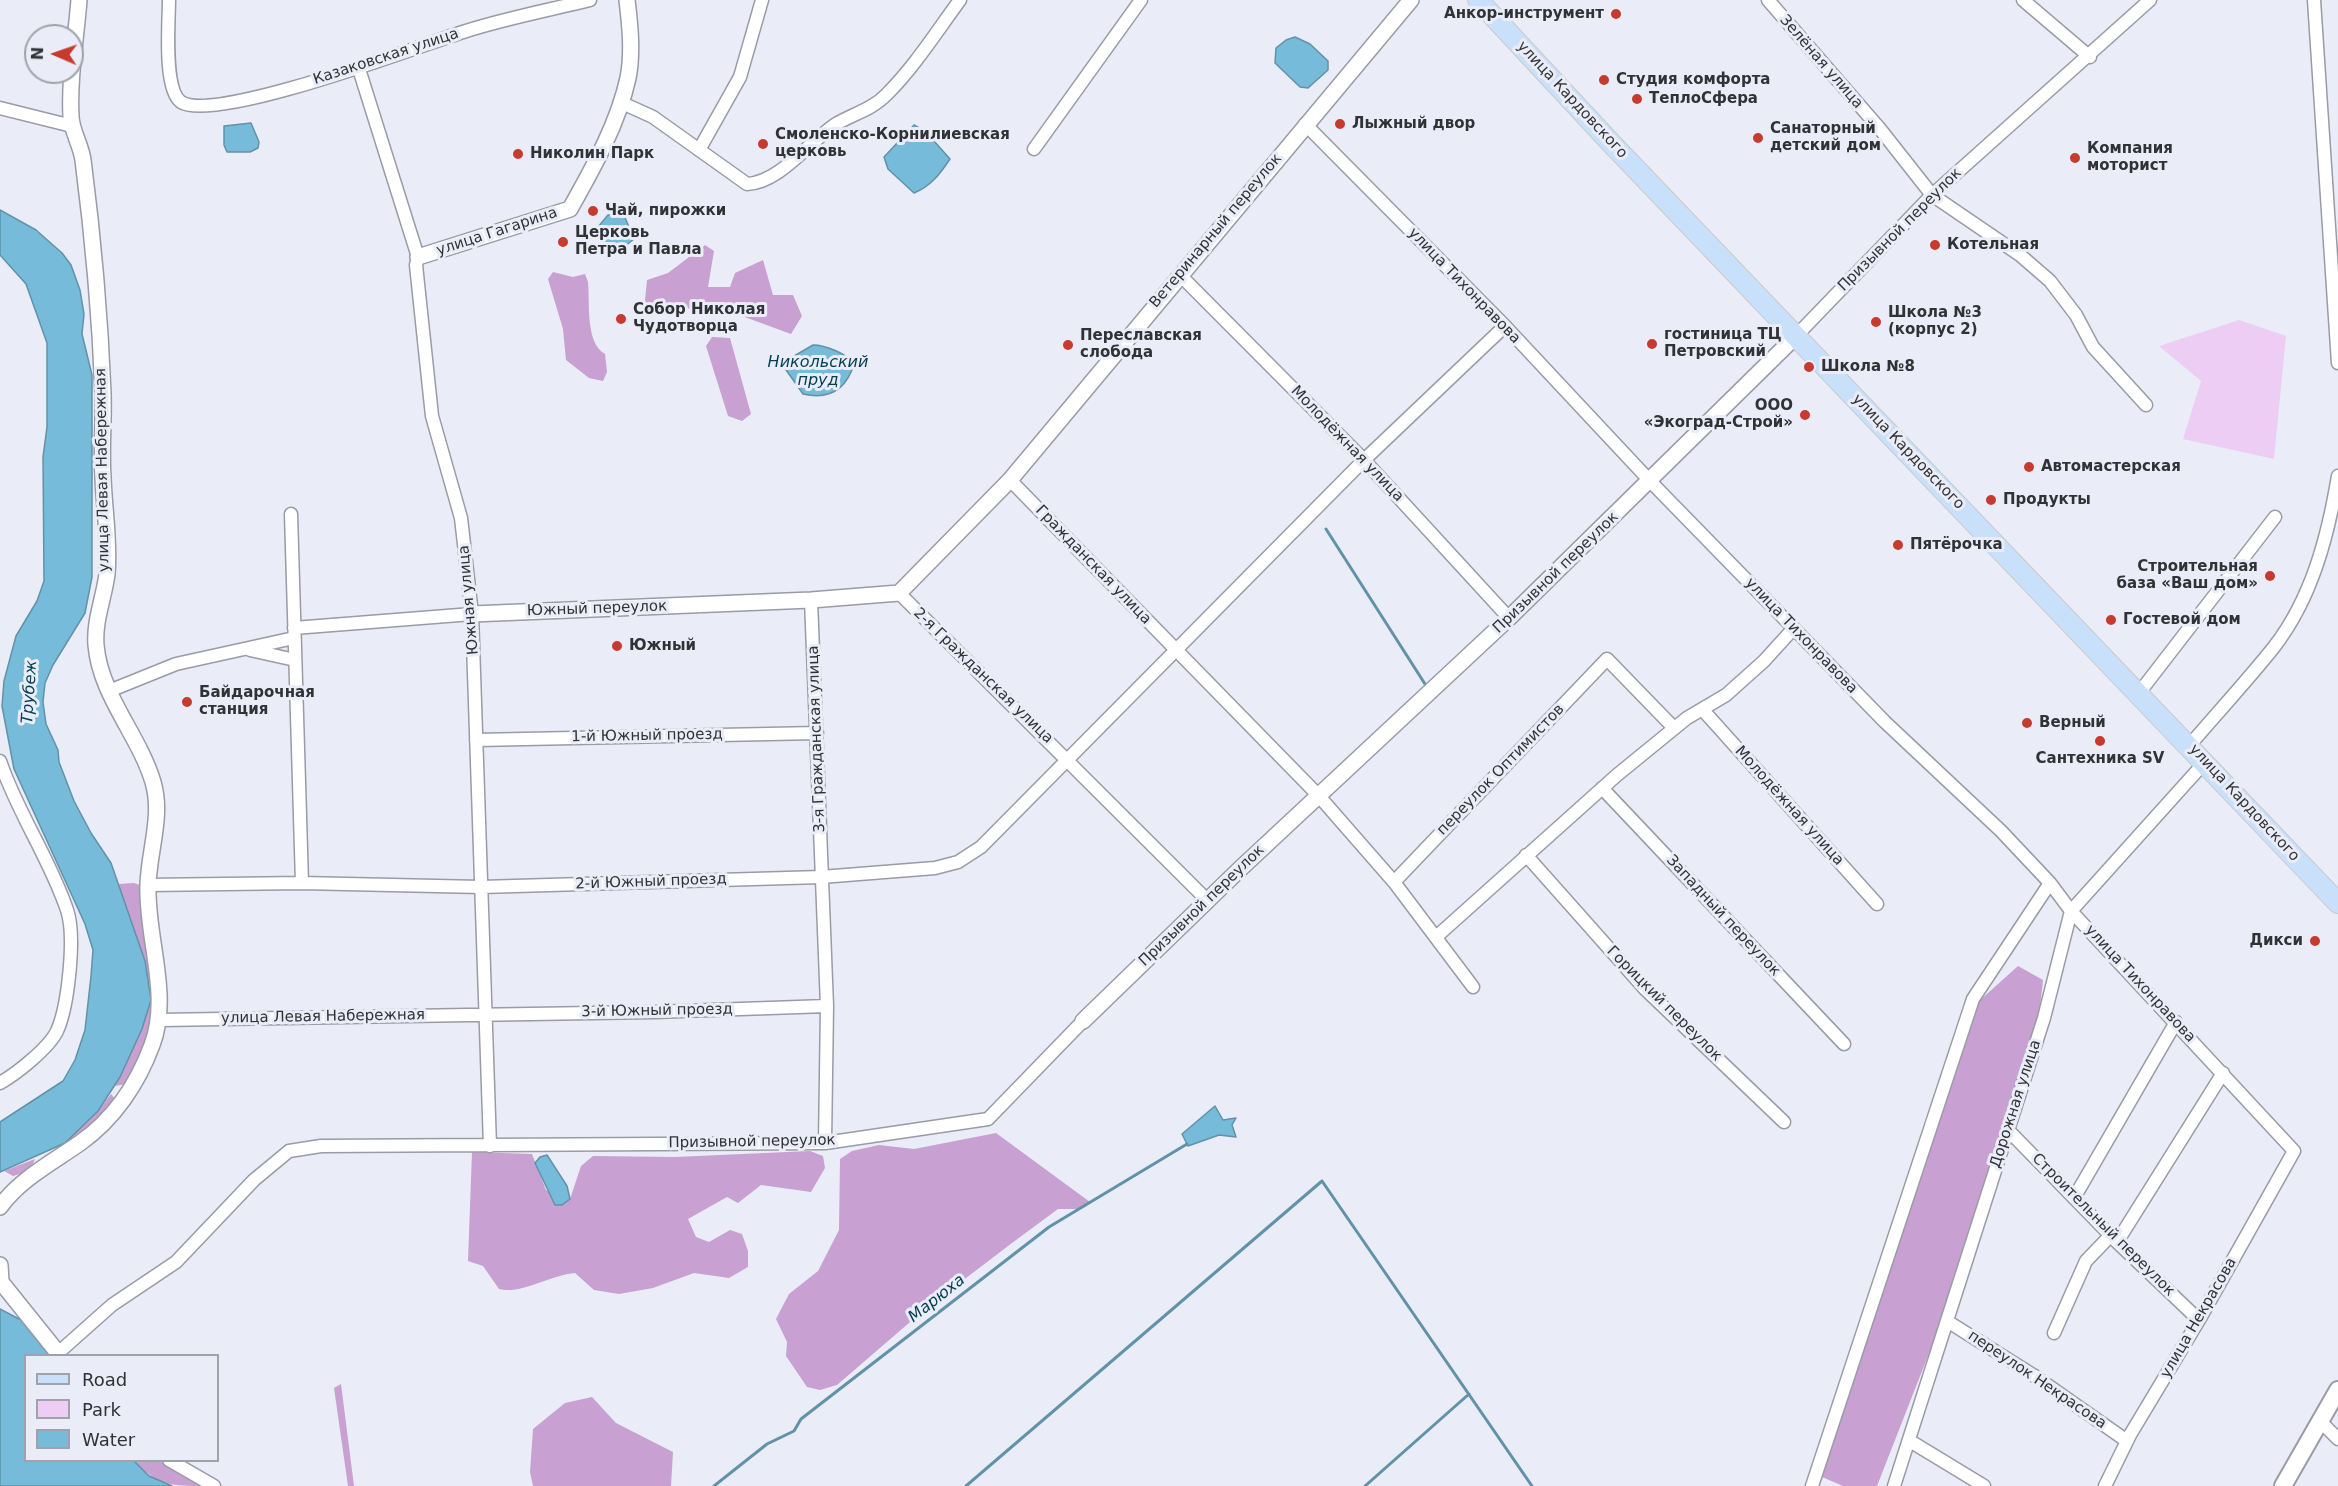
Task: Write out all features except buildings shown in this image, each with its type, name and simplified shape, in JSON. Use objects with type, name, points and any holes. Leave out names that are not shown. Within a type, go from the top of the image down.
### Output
[{"type":"main road","name":"улица Кардовского","points":[[1478,0],[1611,144],[2338,903]]},
{"type":"main road","points":[[2283,1486],[2338,1390]]},
{"type":"street","name":"улица Левая Набережная","points":[[0,1207],[8,1196],[48,1163],[82,1142],[116,1108],[141,1073],[160,1020],[148,885],[158,812],[154,785],[109,691],[96,646],[107,574],[102,473],[103,393],[82,155],[72,126],[72,82],[79,0]]},
{"type":"street","name":"Казаковская улица","points":[[169,0],[170,81],[174,94],[182,102],[200,106],[234,102],[359,69],[468,30],[590,0]]},
{"type":"street","name":"улица Гагарина","points":[[418,257],[570,208],[593,169],[628,77],[630,32],[627,0]]},
{"type":"street","points":[[699,150],[740,77],[762,0]]},
{"type":"street","points":[[620,102],[654,117],[747,184],[758,184],[772,178],[807,146],[838,123],[862,112],[886,95],[960,0]]},
{"type":"street","points":[[1034,149],[1141,0]]},
{"type":"street","name":"Ветеринарный переулок","points":[[899,593],[1010,480],[1305,124],[1411,0]]},
{"type":"street","name":"Зелёная улица","points":[[1768,0],[1880,129],[1932,195],[2011,248],[2050,280],[2076,315],[2092,347],[2146,405]]},
{"type":"street","points":[[2023,0],[2090,57]]},
{"type":"street","name":"Призывной переулок","points":[[59,1354],[112,1305],[176,1262],[254,1180],[289,1151],[321,1146],[825,1143],[988,1119],[1083,1021],[1318,795],[1509,618],[1650,481],[1797,336],[1932,195],[2090,57],[2150,0]]},
{"type":"street","points":[[2314,0],[2338,363]]},
{"type":"street","name":"Южная улица","points":[[359,69],[418,257],[416,265],[432,416],[461,518],[472,614],[490,1146]]},
{"type":"street","points":[[0,108],[72,126]]},
{"type":"street","name":"улица Тихонравова","points":[[1305,124],[1505,326],[1793,629],[1885,722],[2001,831],[2050,883],[2071,911],[2294,1151]]},
{"type":"street","name":"Молодёжная улица","points":[[1180,275],[1364,460],[1509,618]]},
{"type":"street","points":[[821,877],[935,868],[958,861],[981,847],[1364,460],[1505,326]]},
{"type":"street","points":[[2189,746],[2275,646],[2291,621],[2313,575],[2329,527],[2338,476]]},
{"type":"street","name":"Гражданская улица","points":[[1010,480],[1318,795],[1394,882],[1473,987]]},
{"type":"street","points":[[291,514],[302,883]]},
{"type":"street","points":[[2139,693],[2275,517]]},
{"type":"street","name":"Южный переулок","points":[[109,691],[176,664],[244,649],[294,633],[472,614],[812,600],[899,593]]},
{"type":"street","name":"2-я Гражданская улица","points":[[899,593],[1208,901]]},
{"type":"street","name":"3-я Гражданская улица","points":[[812,600],[827,1006],[825,1143]]},
{"type":"street","points":[[1436,937],[1602,788],[1674,728],[1726,695],[1764,661],[1793,629]]},
{"type":"street","points":[[244,649],[295,660]]},
{"type":"street","name":"переулок Оптимистов","points":[[1394,882],[1607,659],[1674,728]]},
{"type":"street","name":"Молодёжная улица","points":[[1702,709],[1877,903]]},
{"type":"street","name":"1-й Южный проезд","points":[[476,740],[817,733]]},
{"type":"street","points":[[0,761],[68,912],[69,952],[68,992],[57,1033],[30,1061],[0,1083]]},
{"type":"street","name":"Дорожная улица","points":[[1894,1486],[2044,1018],[2071,911],[2205,762]]},
{"type":"street","name":"Западный переулок","points":[[1602,788],[1844,1044]]},
{"type":"street","name":"Горицкий переулок","points":[[1526,855],[1645,989],[1784,1122]]},
{"type":"street","name":"2-й Южный проезд","points":[[148,885],[302,883],[481,887],[821,877]]},
{"type":"street","points":[[1812,1486],[1973,999],[2050,883]]},
{"type":"street","name":"3-й Южный проезд","points":[[487,1014],[654,1012],[827,1006]]},
{"type":"street","name":"улица Левая Набережная","points":[[160,1020],[487,1014]]},
{"type":"street","points":[[2074,1198],[2176,1022]]},
{"type":"street","points":[[2054,1333],[2086,1261],[2114,1238],[2223,1073]]},
{"type":"street","name":"Строительный переулок","points":[[2008,1130],[2114,1238],[2199,1320]]},
{"type":"street","name":"улица Некрасова","points":[[2105,1486],[2127,1441],[2199,1320],[2294,1151]]},
{"type":"street","points":[[0,1265],[1,1282],[59,1354]]},
{"type":"street","name":"переулок Некрасова","points":[[1947,1321],[2033,1375],[2127,1441]]},
{"type":"street","points":[[2320,1421],[2338,1440]]},
{"type":"street","points":[[1910,1441],[1984,1486]]},
{"type":"street","points":[[171,1462],[213,1486]]},
{"type":"green space","points":[[2239,320],[2286,336],[2274,459],[2183,439],[2201,381],[2159,346]]},
{"type":"shaded area","points":[[705,245],[714,251],[708,287],[730,287],[735,273],[763,260],[773,295],[793,295],[802,316],[791,334],[720,308],[706,311],[679,307],[658,316],[644,310],[647,280],[668,273]]},
{"type":"shaded area","points":[[553,272],[573,277],[585,274],[588,282],[591,332],[599,349],[605,354],[607,372],[603,381],[589,378],[566,360],[563,329],[548,279]]},
{"type":"shaded area","points":[[712,337],[730,338],[751,414],[742,421],[728,416],[706,346]]},
{"type":"shaded area","points":[[118,884],[140,885],[142,921],[153,981],[148,983],[145,961]]},
{"type":"shaded area","points":[[2018,966],[2043,980],[2039,1017],[1953,1278],[1944,1315],[1877,1486],[1843,1486],[1822,1477],[1822,1466],[1978,1002]]},
{"type":"shaded area","points":[[150,995],[156,999],[152,1027],[127,1084],[115,1086],[151,1001]]},
{"type":"shaded area","points":[[111,1094],[116,1100],[113,1107],[78,1137],[60,1149],[57,1147],[98,1111]]},
{"type":"shaded area","points":[[996,1133],[1090,1202],[1078,1209],[1058,1209],[924,1310],[837,1385],[820,1390],[807,1387],[786,1356],[787,1342],[776,1319],[789,1294],[818,1271],[839,1230],[840,1159],[852,1151],[879,1145],[914,1149]]},
{"type":"shaded area","points":[[810,1151],[823,1156],[825,1168],[811,1192],[761,1185],[738,1203],[727,1197],[688,1219],[696,1237],[709,1242],[730,1230],[742,1234],[748,1251],[748,1267],[729,1278],[694,1273],[653,1288],[619,1294],[594,1290],[575,1273],[507,1290],[499,1289],[483,1266],[468,1261],[472,1152],[532,1154],[546,1190],[570,1199],[581,1166],[593,1156],[675,1157]]},
{"type":"shaded area","points":[[35,1159],[30,1171],[13,1176],[4,1171]]},
{"type":"shaded area","points":[[341,1384],[354,1486],[348,1486],[334,1388]]},
{"type":"shaded area","points":[[592,1397],[616,1423],[673,1452],[671,1486],[533,1486],[530,1472],[533,1429],[565,1403]]},
{"type":"shaded area","points":[[135,1462],[161,1462],[206,1486],[166,1483]]},
{"type":"water","points":[[1295,37],[1310,44],[1328,61],[1328,70],[1308,88],[1300,87],[1275,63],[1276,48],[1286,40]]},
{"type":"water","points":[[251,123],[259,142],[258,148],[250,152],[227,152],[224,145],[224,126]]},
{"type":"water","points":[[914,125],[926,132],[950,159],[935,179],[914,193],[888,169],[884,157]]},
{"type":"water","name":"Трубеж","points":[[0,210],[36,230],[62,253],[71,265],[80,290],[84,314],[82,334],[92,375],[92,577],[85,613],[53,665],[45,683],[43,702],[46,724],[58,750],[59,762],[74,801],[91,833],[111,863],[145,961],[151,1000],[142,1029],[120,1077],[98,1111],[65,1143],[0,1172],[0,1122],[63,1081],[75,1060],[85,1030],[93,950],[85,924],[14,769],[2,706],[4,681],[16,636],[37,601],[44,581],[43,457],[47,427],[47,343],[26,284],[0,255]]},
{"type":"water","points":[[608,215],[624,215],[634,239],[624,247],[609,250],[598,227]]},
{"type":"water","name":"Никольский пруд","points":[[813,345],[836,351],[854,364],[851,373],[841,386],[821,396],[803,394],[784,367],[789,359]]},
{"type":"water","points":[[1215,1106],[1223,1120],[1236,1118],[1232,1125],[1236,1137],[1219,1135],[1188,1146],[1182,1134]]},
{"type":"water","points":[[547,1155],[567,1186],[570,1199],[562,1205],[555,1205],[535,1163],[540,1157]]},
{"type":"water","points":[[0,1309],[21,1320],[48,1354],[24,1354],[24,1462],[135,1462],[149,1476],[172,1486],[0,1486]]},
{"type":"waterway","points":[[1326,529],[1425,684]]},
{"type":"waterway","name":"Марюха","points":[[714,1486],[767,1444],[794,1431],[801,1419],[1049,1227],[1187,1144]]},
{"type":"waterway","points":[[966,1486],[1322,1181],[1532,1486]]},
{"type":"waterway","points":[[1365,1486],[1469,1394]]},
{"type":"place","name":"Анкор-инструмент","points":[[1616,14]]},
{"type":"place","name":"Студия комфорта","points":[[1604,80]]},
{"type":"place","name":"ТеплоСфера","points":[[1637,99]]},
{"type":"place","name":"Лыжный двор","points":[[1340,124]]},
{"type":"place","name":"Санаторный детский дом","points":[[1758,138]]},
{"type":"place","name":"Смоленско-Корнилиевская церковь","points":[[763,144]]},
{"type":"place","name":"Николин Парк","points":[[518,154]]},
{"type":"place","name":"Компания моторист","points":[[2075,158]]},
{"type":"place","name":"Чай, пирожки","points":[[593,211]]},
{"type":"place","name":"Церковь Петра и Павла","points":[[563,242]]},
{"type":"place","name":"Котельная","points":[[1935,245]]},
{"type":"place","name":"Собор Николая Чудотворца","points":[[621,319]]},
{"type":"place","name":"Школа №3 (корпус 2)","points":[[1876,322]]},
{"type":"place","name":"гостиница ТЦ Петровский","points":[[1652,344]]},
{"type":"place","name":"Переславская слобода","points":[[1068,345]]},
{"type":"place","name":"Школа №8","points":[[1809,367]]},
{"type":"place","name":"ООО «Экоград-Строй»","points":[[1805,415]]},
{"type":"place","name":"Автомастерская","points":[[2029,467]]},
{"type":"place","name":"Продукты","points":[[1991,500]]},
{"type":"place","name":"Пятёрочка","points":[[1898,545]]},
{"type":"place","name":"Строительная база «Ваш дом»","points":[[2270,576]]},
{"type":"place","name":"Гостевой дом","points":[[2111,620]]},
{"type":"place","name":"Южный","points":[[617,646]]},
{"type":"place","name":"Байдарочная станция","points":[[187,702]]},
{"type":"place","name":"Верный","points":[[2027,723]]},
{"type":"place","name":"Сантехника SV","points":[[2100,741]]},
{"type":"place","name":"Дикси","points":[[2315,941]]}]
